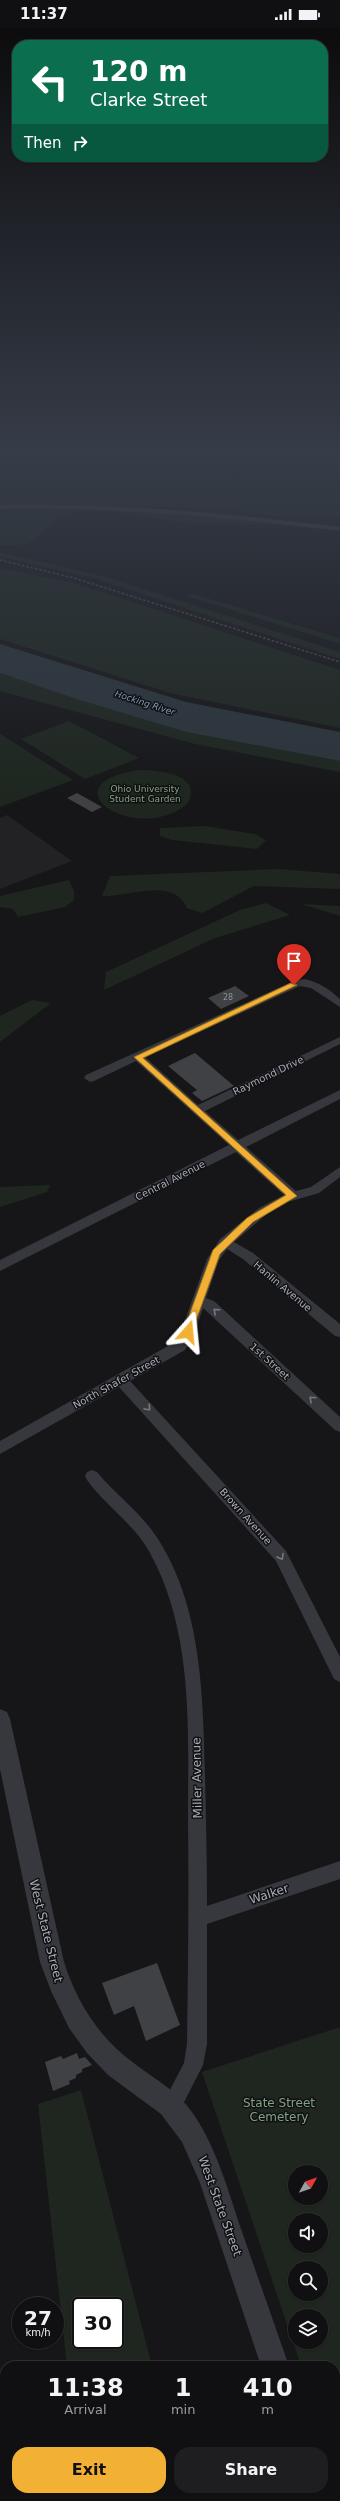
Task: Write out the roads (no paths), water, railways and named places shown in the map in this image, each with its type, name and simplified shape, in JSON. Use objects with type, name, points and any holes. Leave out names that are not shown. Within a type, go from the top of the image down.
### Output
[{"type":"street","points":[[90,1078],[294,985],[305,982],[318,988],[340,1004]]},
{"type":"street","name":"Raymond Drive","points":[[197,1110],[340,1040]]},
{"type":"street","points":[[138,1057],[293,1196]]},
{"type":"street","name":"Central Avenue","points":[[0,1266],[340,1094]]},
{"type":"street","name":"North Shafer Street","points":[[0,1448],[180,1346],[188,1332],[213,1259],[225,1242],[250,1220],[284,1199],[316,1190],[340,1171]]},
{"type":"street","name":"Hanlin Avenue","points":[[225,1242],[248,1256],[340,1332]]},
{"type":"street","name":"1st Street","points":[[198,1300],[209,1305],[340,1426]]},
{"type":"street","name":"Brown Avenue","points":[[121,1380],[279,1553],[340,1674]]},
{"type":"street","name":"Miller Avenue","points":[[92,1476],[102,1489],[151,1540],[175,1590],[185,1623],[191,1654],[196,1711],[198,1918],[197,2044],[193,2065],[172,2105]]},
{"type":"street","name":"West State Street","points":[[0,1719],[50,1955],[63,1995],[77,2018],[103,2054],[116,2066],[172,2105],[184,2122],[204,2160],[273,2361]]},
{"type":"street","name":"Walker","points":[[198,1918],[340,1870]]},
{"type":"water","name":"Hocking River","points":[[0,644],[186,702],[340,732],[340,761],[186,732],[76,699],[0,673]]},
{"type":"railway","points":[[35,568],[74,578],[340,662]]},
{"type":"park label","name":"Ohio University Student Garden","points":[[145,794]]},
{"type":"park label","name":"State Street Cemetery","points":[[279,2110]]}]
